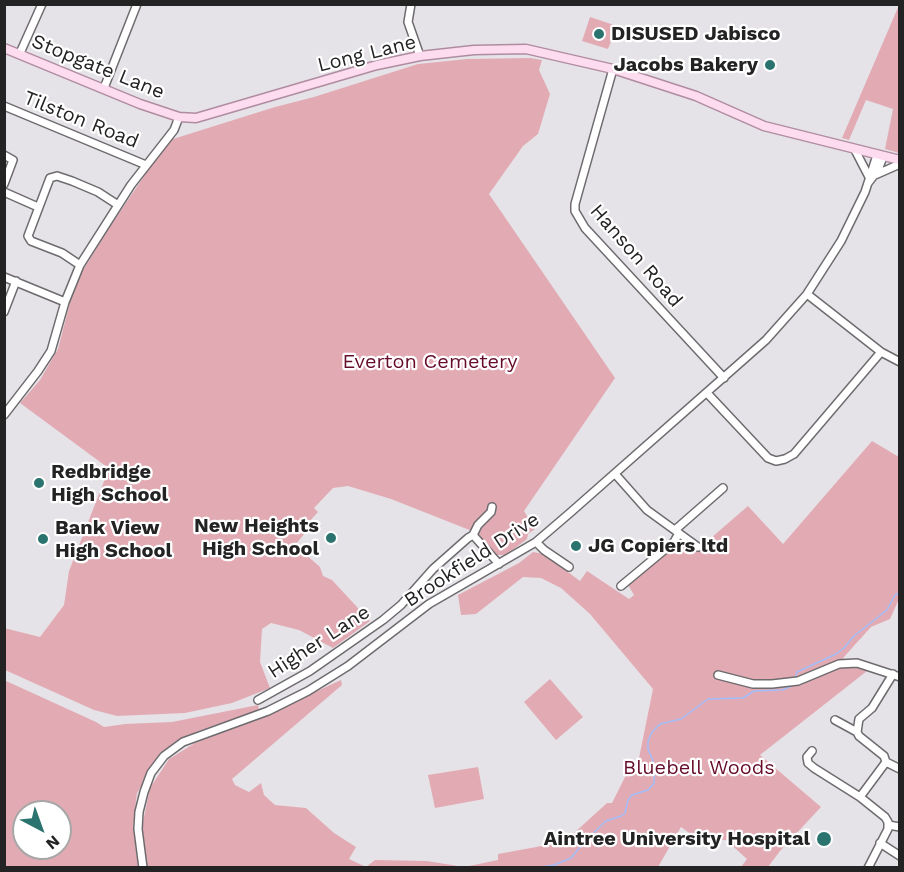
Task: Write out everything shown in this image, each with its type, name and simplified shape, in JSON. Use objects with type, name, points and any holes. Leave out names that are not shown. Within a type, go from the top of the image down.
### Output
[{"type":"main road","name":"Stopgate Lane","points":[[4,48],[140,104],[179,117]]},
{"type":"main road","name":"Long Lane","points":[[179,117],[196,118],[212,115],[377,65],[420,56],[474,50],[526,50],[613,69],[696,96],[764,126],[900,162]]},
{"type":"street","points":[[20,53],[42,4]]},
{"type":"street","points":[[104,88],[137,4]]},
{"type":"street","points":[[411,4],[408,22],[420,56]]},
{"type":"street","name":"Hanson Road","points":[[613,69],[575,211],[585,228],[724,378]]},
{"type":"street","name":"Tilston Road","points":[[4,106],[146,165]]},
{"type":"street","points":[[4,414],[51,351],[65,302],[80,265],[118,205],[174,130],[179,117]]},
{"type":"street","points":[[855,150],[870,178],[900,162]]},
{"type":"street","points":[[4,155],[13,160],[4,184]]},
{"type":"street","name":"Brookfield Drive","points":[[143,867],[138,829],[139,812],[151,773],[164,756],[183,741],[268,711],[308,691],[348,666],[429,604],[536,542],[616,475],[766,340],[807,294],[841,241],[880,156]]},
{"type":"street","points":[[80,265],[62,253],[29,239],[28,236],[50,178],[53,175],[98,192],[118,205]]},
{"type":"street","points":[[4,192],[38,207]]},
{"type":"street","points":[[4,277],[65,302]]},
{"type":"street","points":[[4,312],[16,282]]},
{"type":"street","points":[[807,294],[881,352],[900,362]]},
{"type":"street","points":[[707,393],[768,458],[776,461],[794,454],[881,352]]},
{"type":"street","points":[[616,475],[647,510],[698,547]]},
{"type":"street","points":[[621,586],[674,542],[677,532],[723,488]]},
{"type":"street","name":"Higher Lane","points":[[258,700],[310,671],[383,620],[401,605],[433,569],[473,535],[478,525],[491,512],[492,507]]},
{"type":"street","points":[[473,535],[499,564]]},
{"type":"street","points":[[536,542],[569,567]]},
{"type":"street","points":[[718,675],[753,684],[781,683],[798,681],[839,664],[857,663],[896,676],[872,708],[860,719],[857,732]]},
{"type":"street","points":[[835,720],[857,732],[884,756],[886,762],[900,770]]},
{"type":"street","points":[[812,751],[805,762],[860,797],[885,817],[888,829],[868,867]]},
{"type":"street","points":[[860,797],[886,762]]},
{"type":"street","points":[[888,825],[900,827]]},
{"type":"street","points":[[880,843],[900,856]]},
{"type":"green space","points":[[899,5],[899,153],[885,149],[893,109],[866,100],[849,140],[842,138]]},
{"type":"green space","name":"DISUSED Jabisco","points":[[590,17],[617,26],[608,49],[582,41]]},
{"type":"green space","name":"Everton Cemetery","points":[[530,58],[542,60],[539,70],[550,94],[538,134],[523,146],[489,194],[615,378],[524,511],[535,529],[528,534],[527,539],[506,555],[496,555],[477,533],[391,499],[348,486],[333,488],[314,508],[318,512],[307,524],[310,527],[295,545],[320,567],[323,576],[332,580],[370,621],[333,648],[299,630],[271,623],[262,629],[260,662],[270,688],[232,703],[185,713],[117,716],[94,710],[5,670],[4,628],[40,637],[64,605],[69,571],[108,471],[111,470],[20,403],[40,380],[58,349],[75,283],[155,160],[173,139],[418,64],[467,59]]},
{"type":"green space","name":"Bluebell Woods","points":[[872,441],[899,457],[899,599],[890,619],[871,627],[843,658],[867,671],[760,755],[821,807],[768,867],[741,867],[747,859],[726,840],[700,841],[681,827],[658,867],[464,867],[498,860],[498,854],[558,843],[574,833],[607,803],[612,803],[628,771],[638,763],[653,689],[590,614],[561,588],[541,578],[523,577],[476,614],[461,615],[458,595],[519,563],[533,552],[544,554],[580,581],[587,571],[629,599],[634,595],[628,585],[679,544],[685,543],[697,550],[748,506],[783,544]]},
{"type":"green space","points":[[550,679],[583,717],[556,740],[524,702]]},
{"type":"green space","points":[[4,680],[104,727],[172,722],[258,705],[259,710],[198,731],[174,745],[155,763],[137,793],[133,826],[138,867],[5,867]]},
{"type":"green space","points":[[341,680],[342,685],[232,779],[235,785],[249,792],[261,783],[264,795],[275,805],[306,808],[334,833],[356,847],[349,859],[366,867],[146,867],[142,827],[150,788],[169,759],[195,743],[259,718]]},
{"type":"green space","points":[[478,767],[484,799],[435,808],[428,775]]},
{"type":"green space","points":[[375,860],[427,861],[464,867],[366,867]]},
{"type":"waterway","points":[[795,678],[797,672],[844,648],[854,636],[887,610],[895,595],[900,592]]},
{"type":"waterway","points":[[536,868],[554,865],[571,858],[606,821],[625,813],[628,800],[632,795],[648,790],[654,783],[655,766],[648,749],[648,741],[652,732],[660,724],[681,719],[708,699],[743,698],[754,691],[782,690],[792,686]]},
{"type":"place","name":"DISUSED Jabisco","points":[[599,34]]},
{"type":"place","name":"Jacobs Bakery","points":[[770,65]]},
{"type":"place","name":"Redbridge High School","points":[[39,483]]},
{"type":"place","name":"New Heights High School","points":[[331,538]]},
{"type":"place","name":"Bank View High School","points":[[43,539]]},
{"type":"place","name":"JG Copiers ltd","points":[[576,546]]},
{"type":"place","name":"Aintree University Hospital","points":[[824,839]]}]
